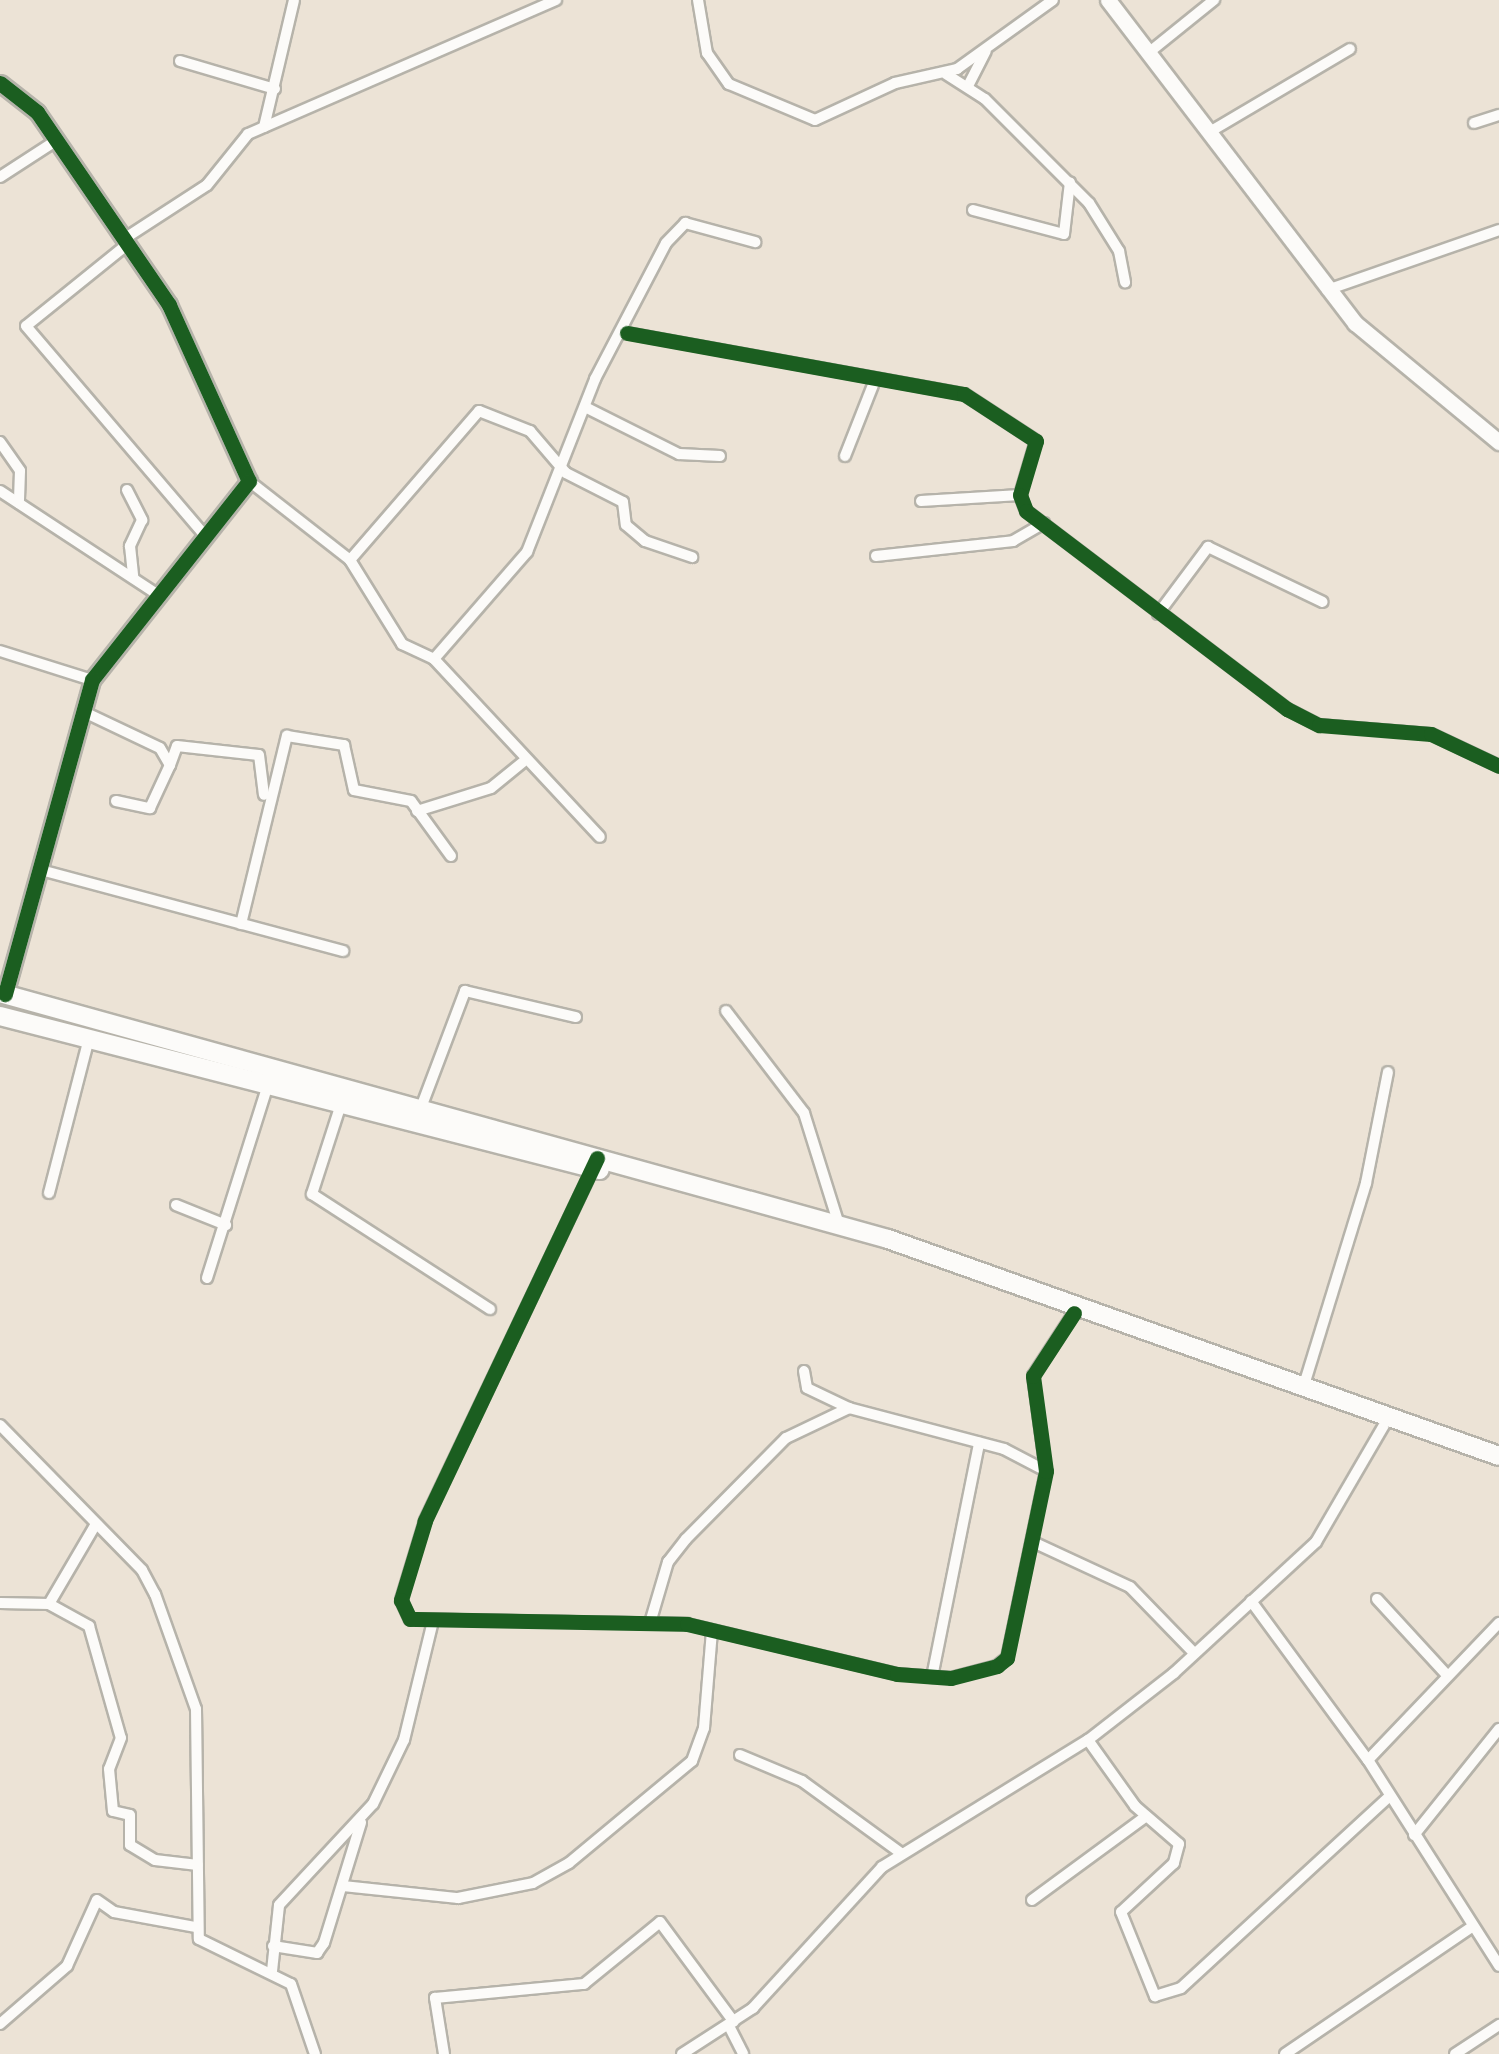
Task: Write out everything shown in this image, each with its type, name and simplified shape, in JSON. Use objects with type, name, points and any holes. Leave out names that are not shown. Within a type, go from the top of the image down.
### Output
[{"type":"main road","points":[[2,994],[422,1105],[1304,1385],[1499,1456]]},
{"type":"main road","points":[[0,1016],[839,1225],[1178,1346],[1499,1468]]},
{"type":"street","points":[[264,127],[294,0]]},
{"type":"street","points":[[206,537],[26,326],[129,240],[207,185],[238,143],[264,127],[556,0]]},
{"type":"street","points":[[698,0],[714,65],[747,95],[792,116],[830,117],[895,82],[946,74],[986,51],[1052,0]]},
{"type":"street","points":[[1108,0],[1213,130],[1327,290],[1499,442]]},
{"type":"street","points":[[1152,50],[1214,0]]},
{"type":"street","points":[[1213,130],[1350,49]]},
{"type":"street","points":[[968,86],[986,51]]},
{"type":"street","points":[[180,62],[275,90]]},
{"type":"street","points":[[946,74],[968,86],[1070,182],[1119,251],[1125,282]]},
{"type":"street","points":[[0,83],[57,140],[129,240],[169,304],[248,481],[350,560],[402,644],[434,659],[523,762],[600,837]]},
{"type":"street","points":[[1474,123],[1499,115]]},
{"type":"street","points":[[0,177],[57,140]]},
{"type":"street","points":[[974,210],[1064,234],[1070,182]]},
{"type":"street","points":[[434,659],[512,576],[566,473],[587,408],[627,333],[635,292],[681,225],[756,242]]},
{"type":"street","points":[[1327,290],[1499,230]]},
{"type":"street","points":[[627,333],[875,380],[944,387],[1030,434],[1036,452],[1020,495]]},
{"type":"street","points":[[845,456],[875,380]]},
{"type":"street","points":[[587,408],[679,454],[720,456]]},
{"type":"street","points":[[350,560],[473,413],[530,432],[566,473],[623,502],[626,524],[645,541],[692,557]]},
{"type":"street","points":[[0,442],[20,471],[19,503]]},
{"type":"street","points":[[2,994],[41,870],[78,710],[92,680],[155,594],[206,537],[248,481]]},
{"type":"street","points":[[127,490],[142,520],[130,546],[133,578]]},
{"type":"street","points":[[0,491],[155,594]]},
{"type":"street","points":[[921,501],[1020,495]]},
{"type":"street","points":[[1020,495],[1044,523],[1158,614],[1304,721],[1431,734],[1499,766]]},
{"type":"street","points":[[876,556],[1014,541],[1044,523]]},
{"type":"street","points":[[1158,614],[1208,547],[1322,602]]},
{"type":"street","points":[[0,652],[92,680]]},
{"type":"street","points":[[78,710],[160,748],[170,765]]},
{"type":"street","points":[[241,924],[265,800],[288,736],[344,744],[359,795],[411,802],[451,856]]},
{"type":"street","points":[[116,801],[150,808],[177,746],[259,754],[265,800]]},
{"type":"street","points":[[417,811],[491,788],[523,762]]},
{"type":"street","points":[[41,870],[343,951]]},
{"type":"street","points":[[422,1105],[465,992],[576,1018]]},
{"type":"street","points":[[726,1010],[804,1113],[839,1225]]},
{"type":"street","points":[[49,1193],[89,1037]]},
{"type":"street","points":[[1304,1385],[1361,1199],[1388,1072]]},
{"type":"street","points":[[207,1278],[268,1083]]},
{"type":"street","points":[[342,1100],[312,1194],[490,1308]]},
{"type":"street","points":[[595,1163],[426,1521],[400,1600],[410,1618],[432,1625],[474,1616],[650,1623],[712,1630],[932,1677],[1007,1658],[1046,1471],[1033,1376],[1074,1312]]},
{"type":"street","points":[[176,1205],[226,1225]]},
{"type":"street","points":[[804,1371],[807,1388],[849,1408],[979,1443],[1046,1471]]},
{"type":"street","points":[[650,1623],[668,1562],[686,1539],[786,1438],[849,1408]]},
{"type":"street","points":[[682,2054],[731,2024],[902,1854],[1088,1740],[1251,1601],[1330,1525],[1384,1425]]},
{"type":"street","points":[[0,1426],[142,1570],[190,1686],[198,1865],[195,1928],[213,1952],[272,1971],[291,1984],[315,2054]]},
{"type":"street","points":[[932,1677],[979,1443]]},
{"type":"street","points":[[49,1604],[96,1524]]},
{"type":"street","points":[[1033,1542],[1130,1587],[1194,1652]]},
{"type":"street","points":[[1378,1599],[1446,1674]]},
{"type":"street","points":[[1251,1601],[1368,1760],[1499,1966]]},
{"type":"street","points":[[0,1602],[49,1604],[75,1613],[103,1656],[121,1738],[109,1796],[113,1811],[130,1815],[130,1845],[154,1860],[198,1865]]},
{"type":"street","points":[[1368,1760],[1446,1674],[1499,1623]]},
{"type":"street","points":[[273,1946],[317,1952],[343,1886],[362,1818],[404,1740],[432,1625]]},
{"type":"street","points":[[343,1886],[458,1898],[533,1883],[569,1863],[692,1761],[704,1728],[712,1630]]},
{"type":"street","points":[[1414,1836],[1499,1729]]},
{"type":"street","points":[[1088,1740],[1178,1854],[1121,1912],[1148,1993],[1164,1997],[1389,1798]]},
{"type":"street","points":[[740,1755],[802,1780],[902,1854]]},
{"type":"street","points":[[1032,1900],[1146,1817]]},
{"type":"street","points":[[272,1971],[279,1905],[362,1818]]},
{"type":"street","points":[[0,2024],[67,1966],[97,1900],[114,1912],[195,1928]]},
{"type":"street","points":[[444,2054],[435,1998],[584,1984],[660,1922],[731,2024],[743,2054]]},
{"type":"street","points":[[1285,2054],[1472,1927]]},
{"type":"street","points":[[1455,2054],[1499,2025]]},
{"type":"cycle path","points":[[0,83],[37,112],[169,305],[249,481],[92,680],[5,994]]},
{"type":"cycle path","points":[[627,333],[964,394],[1036,441],[1020,495],[1026,511],[1287,709],[1319,725],[1431,734],[1499,766]]},
{"type":"cycle path","points":[[597,1158],[425,1521],[401,1600],[410,1619],[687,1624],[897,1674],[951,1678],[997,1666],[1007,1658],[1046,1471],[1033,1376],[1074,1313]]}]
